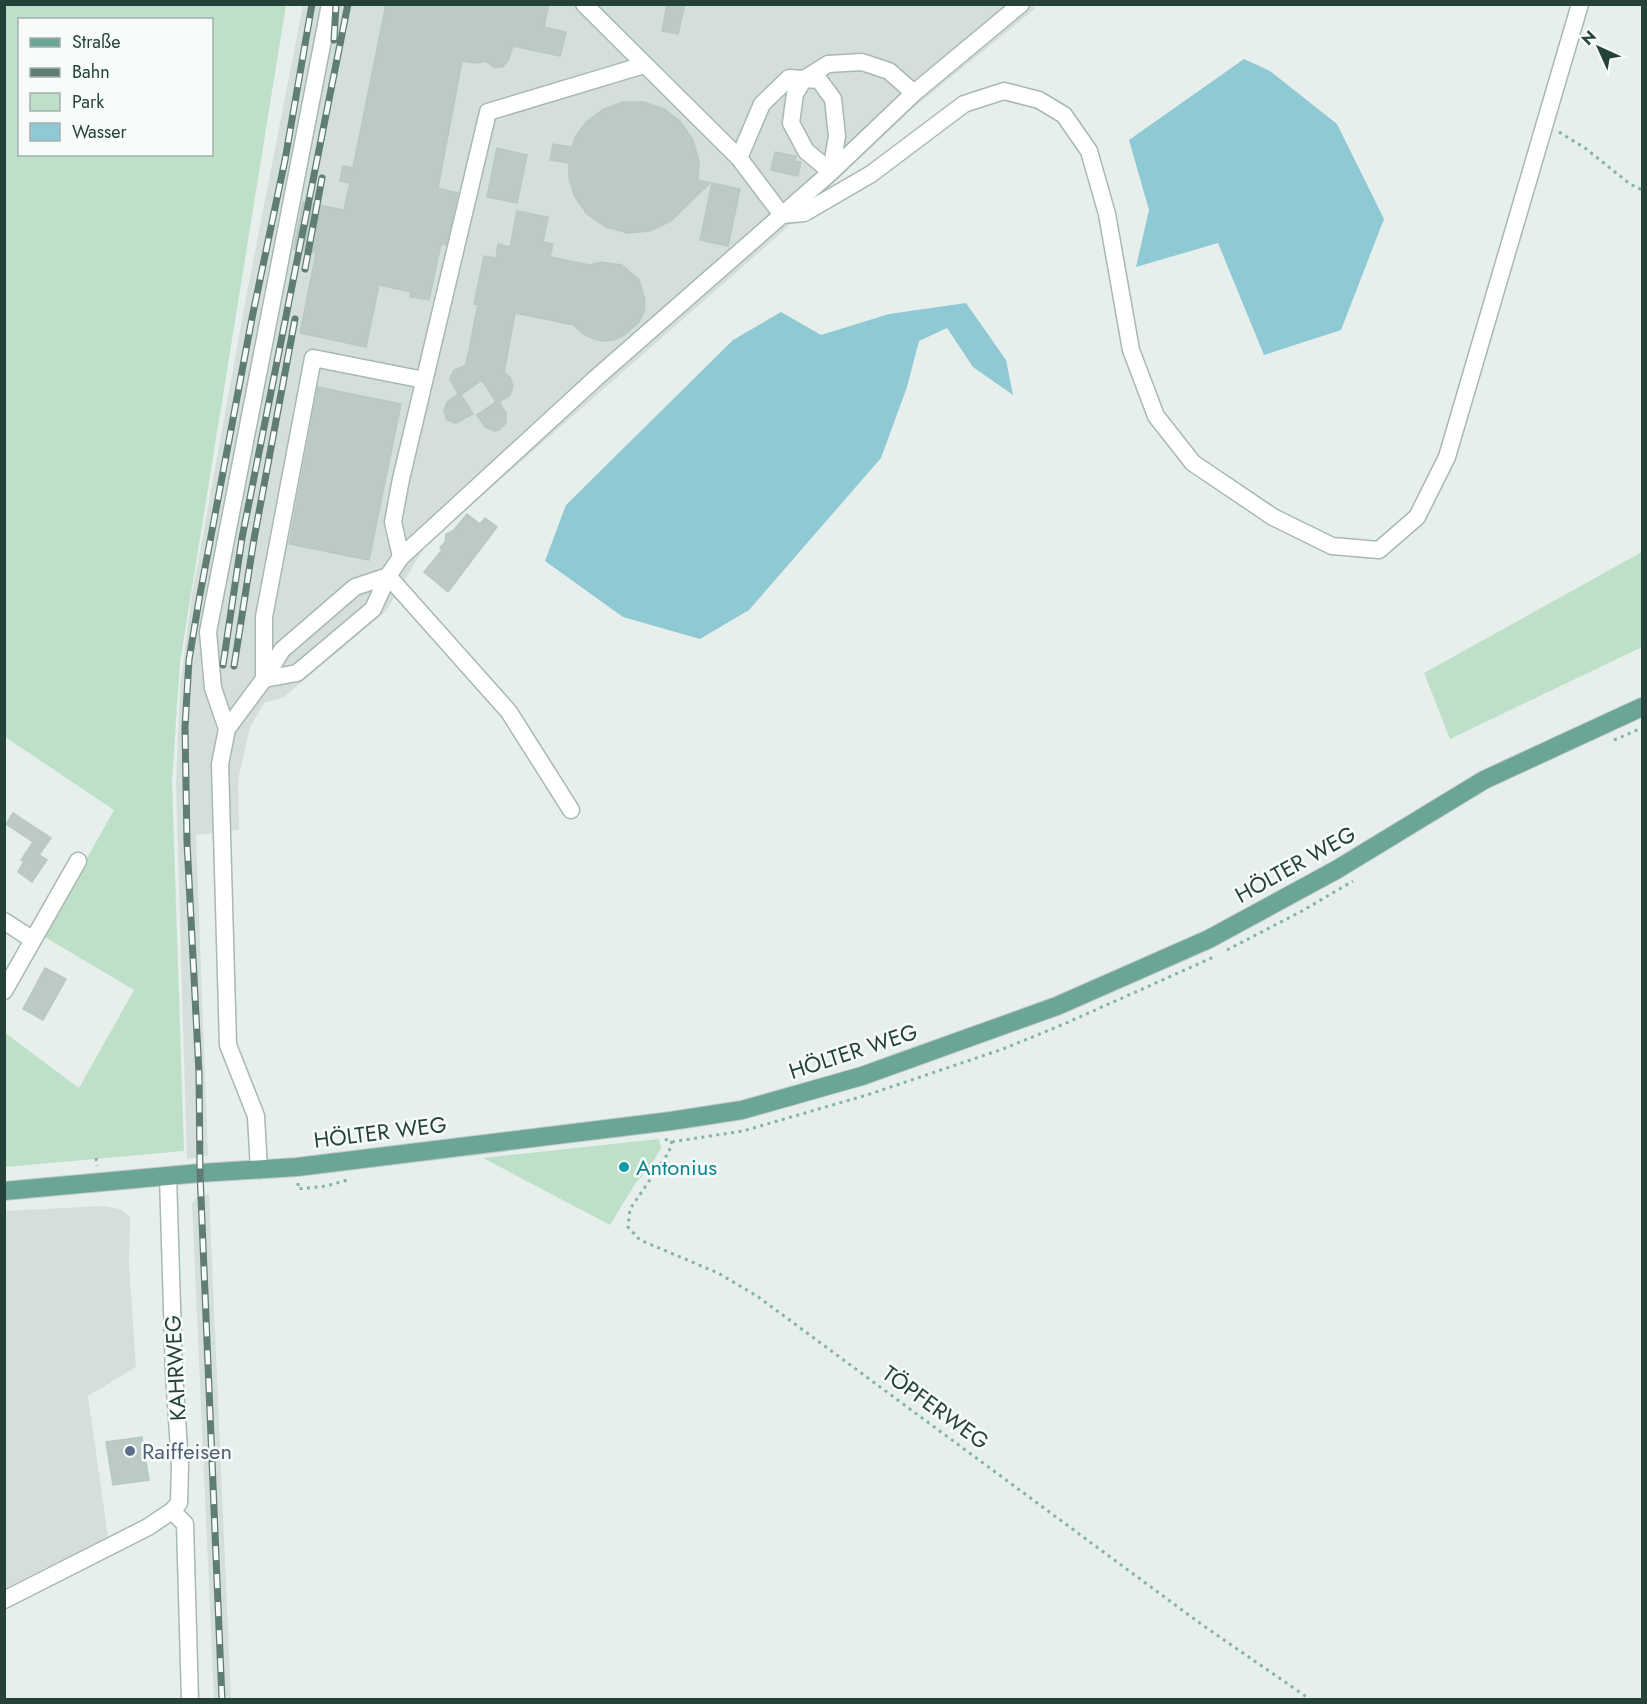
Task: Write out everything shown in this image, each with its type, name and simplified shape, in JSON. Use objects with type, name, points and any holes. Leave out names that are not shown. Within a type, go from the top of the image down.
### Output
[{"type":"main road","name":"HÖLTER WEG","points":[[4,1191],[297,1167],[666,1129],[861,1076],[1057,1006],[1209,939],[1336,870],[1484,780],[1642,707]]},
{"type":"street","points":[[227,729],[213,688],[208,632],[330,4]]},
{"type":"street","points":[[584,4],[738,158],[782,215]]},
{"type":"street","points":[[264,679],[297,672],[373,609],[388,576],[401,557],[596,378],[831,172],[914,93],[1021,4]]},
{"type":"street","points":[[782,215],[804,213],[871,174],[964,104],[1004,91],[1039,100],[1064,115],[1089,151],[1107,214],[1131,350],[1156,416],[1193,463],[1273,517],[1332,546],[1379,550],[1418,517],[1447,457],[1580,4]]},
{"type":"street","points":[[831,172],[806,151],[791,123],[795,94],[804,79],[828,64],[862,62],[889,71],[914,93]]},
{"type":"street","points":[[401,557],[393,522],[424,380],[488,112],[644,65]]},
{"type":"street","points":[[738,158],[762,104],[789,78],[819,80],[833,99],[837,136],[831,172]]},
{"type":"street","points":[[264,679],[264,616],[313,358],[424,380]]},
{"type":"street","points":[[259,1170],[256,1116],[228,1045],[220,764],[227,729],[282,650],[355,587],[388,576]]},
{"type":"street","points":[[388,576],[509,712],[571,810]]},
{"type":"street","points":[[4,991],[78,861]]},
{"type":"street","points":[[4,921],[33,940]]},
{"type":"street","name":"KAHRWEG","points":[[168,1176],[174,1373],[180,1473],[178,1503],[172,1511]]},
{"type":"street","points":[[4,1600],[148,1527],[172,1511],[185,1524],[190,1700]]},
{"type":"path","points":[[1545,123],[1585,148],[1630,184],[1642,190]]},
{"type":"path","points":[[1611,742],[1642,728]]},
{"type":"path","points":[[666,1129],[671,1142],[743,1131],[867,1095],[1002,1049],[1214,957],[1357,879]]},
{"type":"path","name":"TÖPFERWEG","points":[[666,1129],[671,1142],[669,1152],[630,1209],[628,1227],[640,1240],[718,1273],[757,1296],[1201,1624],[1311,1700]]},
{"type":"path","points":[[297,1167],[298,1189],[326,1186],[358,1177]]},
{"type":"shaded area","points":[[1029,4],[1036,8],[913,108],[781,233],[425,546],[386,611],[284,697],[264,703],[250,727],[238,780],[239,830],[196,835],[208,1156],[187,1159],[176,784],[180,686],[192,595],[246,298],[303,5]]},
{"type":"shaded area","points":[[209,1194],[231,1700],[214,1699],[192,1203],[197,1197]]},
{"type":"shaded area","points":[[103,1206],[120,1209],[130,1217],[129,1265],[136,1367],[88,1396],[108,1537],[5,1589],[5,1211]]},
{"type":"green space","points":[[5,5],[286,5],[180,662],[172,781],[184,1151],[5,1167],[4,1032],[79,1088],[134,990],[43,936],[114,810],[5,737]]},
{"type":"green space","points":[[1642,552],[1642,647],[1450,739],[1424,673]]},
{"type":"green space","points":[[659,1139],[661,1148],[610,1225],[483,1158]]},
{"type":"water","points":[[1244,59],[1270,71],[1337,124],[1384,219],[1341,330],[1264,355],[1218,243],[1136,267],[1149,210],[1129,140]]},
{"type":"water","points":[[966,303],[1006,360],[1013,395],[973,367],[947,328],[919,341],[907,387],[881,458],[749,610],[700,639],[623,617],[545,561],[566,505],[733,340],[781,312],[821,335],[889,314]]},
{"type":"building","points":[[386,4],[549,4],[544,27],[566,32],[560,56],[513,46],[508,61],[502,67],[494,67],[485,61],[476,63],[462,61],[438,188],[458,193],[446,245],[441,244],[429,300],[410,297],[411,292],[379,285],[366,347],[300,333],[316,253],[294,249],[303,202],[344,210],[350,183],[340,181],[343,166],[353,168]]},
{"type":"building","points":[[667,4],[685,4],[678,34],[662,31]]},
{"type":"building","points":[[623,102],[644,102],[664,109],[680,121],[693,140],[699,161],[698,180],[710,183],[671,221],[650,231],[628,233],[606,227],[587,214],[575,197],[569,178],[569,163],[550,160],[553,144],[572,147],[575,137],[587,121],[604,109]]},
{"type":"building","points":[[497,148],[527,155],[517,203],[487,197]]},
{"type":"building","points":[[775,152],[796,156],[795,161],[801,162],[798,176],[771,170]]},
{"type":"building","points":[[712,183],[740,189],[728,246],[700,240]]},
{"type":"building","points":[[517,211],[548,217],[543,242],[553,244],[550,257],[590,265],[601,262],[622,265],[639,280],[645,300],[644,312],[639,322],[623,336],[602,341],[582,333],[574,325],[515,313],[504,373],[510,377],[513,386],[510,395],[499,402],[506,413],[506,423],[499,430],[494,431],[485,427],[477,415],[496,402],[482,380],[461,395],[473,414],[456,423],[447,420],[444,411],[447,402],[458,394],[450,379],[454,370],[466,365],[478,305],[474,304],[484,256],[496,258],[498,244],[510,247]]},
{"type":"building","points":[[318,387],[401,404],[369,560],[289,544]]},
{"type":"building","points":[[467,514],[480,524],[485,518],[497,527],[448,592],[424,572],[442,550],[440,548],[445,542],[446,534],[453,531]]},
{"type":"building","points":[[13,813],[51,838],[39,855],[47,860],[32,882],[18,872],[24,861],[21,860],[33,842],[6,824]]},
{"type":"building","points":[[45,968],[66,979],[43,1020],[23,1009]]},
{"type":"building","points":[[142,1437],[149,1480],[113,1485],[106,1442]]},
{"type":"railway","points":[[222,1700],[200,1173],[199,1073],[187,842],[185,727],[189,660],[199,600],[252,318],[285,160],[312,4]]},
{"type":"railway","points":[[334,40],[336,4]]},
{"type":"railway","points":[[223,665],[242,538],[348,4]]},
{"type":"railway","points":[[305,269],[322,178]]},
{"type":"railway","points":[[234,666],[254,539],[295,319]]},
{"type":"place","name":"Antonius","points":[[624,1167]]},
{"type":"place","name":"Raiffeisen","points":[[130,1451]]}]
